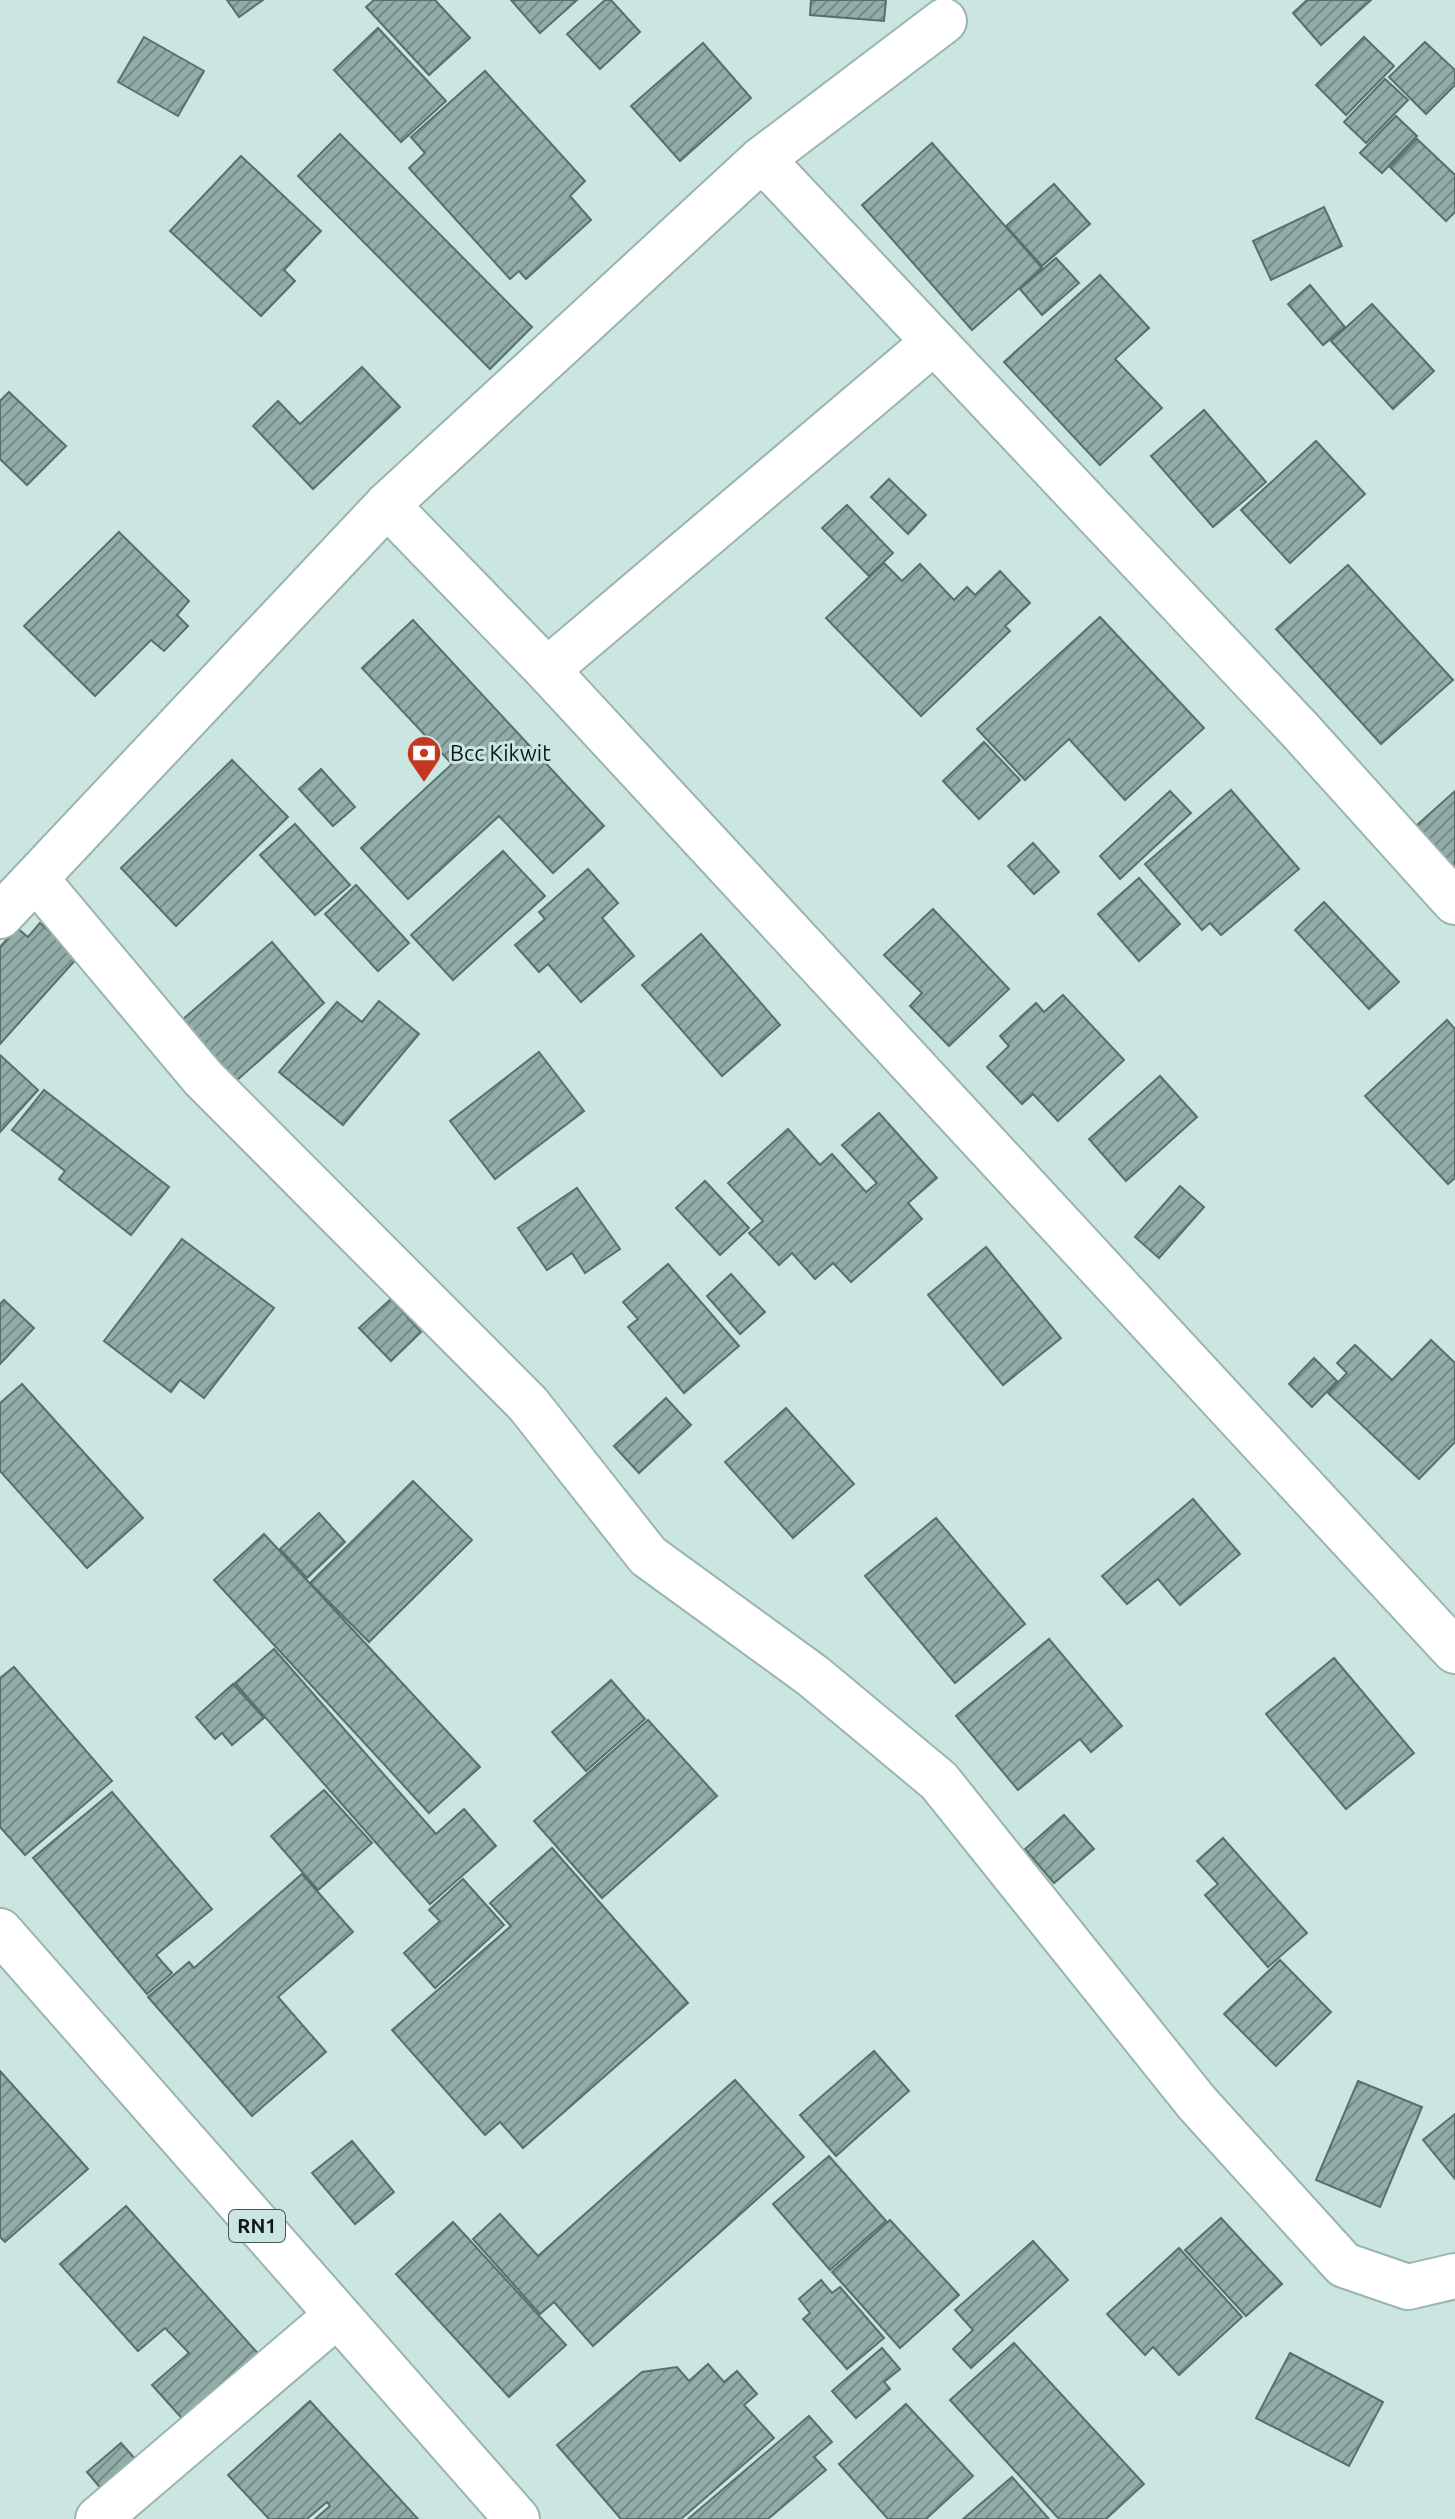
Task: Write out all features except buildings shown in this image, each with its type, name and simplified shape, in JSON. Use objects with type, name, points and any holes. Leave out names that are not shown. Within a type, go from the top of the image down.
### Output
[{"type":"main road","points":[[0,916],[387,505],[762,159],[944,21]]},
{"type":"main road","points":[[762,159],[1299,729],[1455,902]]},
{"type":"main road","points":[[547,670],[934,342]]},
{"type":"main road","points":[[387,505],[547,670],[1455,1651]]},
{"type":"main road","points":[[36,879],[203,1078],[528,1404],[648,1556],[813,1676],[939,1781],[1197,2103],[1344,2265],[1408,2287],[1455,2276]]},
{"type":"main road","name":"RN1","points":[[0,1931],[517,2519]]},
{"type":"main road","points":[[98,2519],[336,2316]]},
{"type":"place","name":"Bcc Kikwit","points":[[424,784]]}]
